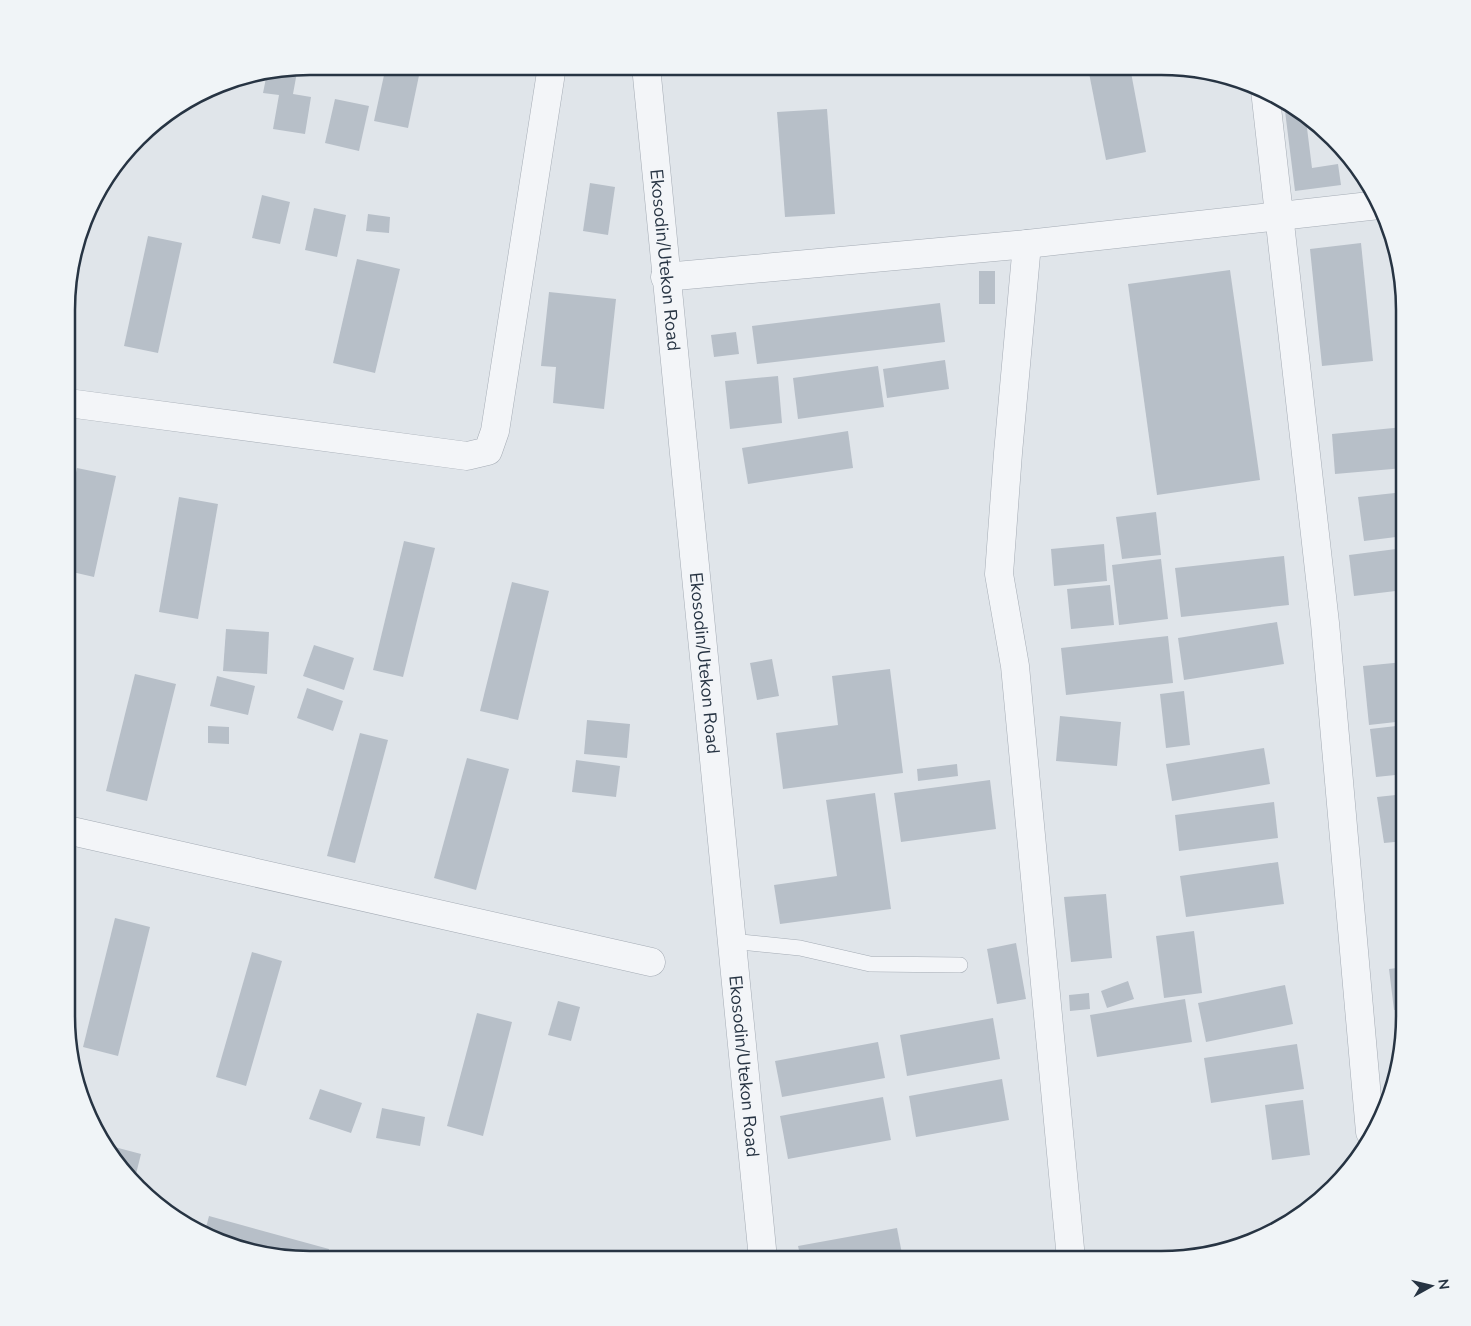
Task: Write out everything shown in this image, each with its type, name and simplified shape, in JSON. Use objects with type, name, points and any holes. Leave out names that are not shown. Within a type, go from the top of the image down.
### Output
[{"type":"street","points":[[75,404],[467,456],[488,451],[494,431],[551,75]]},
{"type":"street","name":"Ekosodin/Utekon Road","points":[[647,75],[665,278],[762,1251]]},
{"type":"street","points":[[1266,100],[1325,623],[1369,1124]]},
{"type":"street","points":[[665,278],[1027,244],[1278,215],[1372,207]]},
{"type":"street","points":[[1027,244],[1008,453],[1000,574],[1015,666],[1070,1251]]},
{"type":"street","points":[[75,832],[651,962]]},
{"type":"lane","points":[[731,940],[800,948],[870,964],[960,965]]},
{"type":"building","points":[[384,75],[419,75],[408,128],[374,121]]},
{"type":"building","points":[[1089,75],[1132,75],[1146,152],[1106,160]]},
{"type":"building","points":[[296,76],[293,94],[311,97],[305,134],[273,129],[279,95],[263,93],[266,80]]},
{"type":"building","points":[[335,99],[369,106],[359,151],[325,143]]},
{"type":"building","points":[[827,109],[835,214],[785,217],[777,112]]},
{"type":"building","points":[[1285,111],[1307,126],[1312,168],[1338,164],[1341,185],[1295,191]]},
{"type":"building","points":[[590,183],[615,187],[608,235],[583,231]]},
{"type":"building","points":[[262,195],[290,202],[280,244],[252,238]]},
{"type":"building","points":[[314,208],[346,215],[337,257],[305,250]]},
{"type":"building","points":[[368,214],[390,217],[389,233],[366,231]]},
{"type":"building","points":[[148,236],[182,243],[158,353],[124,346]]},
{"type":"building","points":[[1361,243],[1373,361],[1322,366],[1310,249]]},
{"type":"building","points":[[357,259],[400,269],[375,373],[333,363]]},
{"type":"building","points":[[1230,270],[1260,480],[1157,495],[1128,284]]},
{"type":"building","points":[[979,271],[995,271],[995,304],[979,304]]},
{"type":"building","points":[[549,292],[616,299],[604,409],[553,403],[556,367],[541,366]]},
{"type":"building","points":[[940,303],[945,342],[757,364],[752,326]]},
{"type":"building","points":[[736,332],[739,354],[714,357],[711,335]]},
{"type":"building","points":[[945,360],[949,389],[887,398],[883,369]]},
{"type":"building","points":[[878,366],[884,407],[798,419],[793,378]]},
{"type":"building","points":[[778,376],[782,423],[730,429],[725,381]]},
{"type":"building","points":[[1396,428],[1396,469],[1335,474],[1332,434]]},
{"type":"building","points":[[848,431],[853,468],[748,484],[742,448]]},
{"type":"building","points":[[77,468],[116,476],[94,577],[75,573],[75,477]]},
{"type":"building","points":[[1396,493],[1396,537],[1364,541],[1358,497]]},
{"type":"building","points":[[179,497],[218,504],[198,619],[159,612]]},
{"type":"building","points":[[1156,512],[1161,555],[1122,559],[1116,517]]},
{"type":"building","points":[[404,541],[435,548],[403,677],[373,670]]},
{"type":"building","points":[[1104,544],[1107,581],[1054,586],[1051,549]]},
{"type":"building","points":[[1396,549],[1396,591],[1354,596],[1349,555]]},
{"type":"building","points":[[1284,556],[1289,605],[1181,617],[1175,568]]},
{"type":"building","points":[[1161,559],[1168,619],[1119,625],[1112,565]]},
{"type":"building","points":[[512,582],[549,591],[518,720],[480,711]]},
{"type":"building","points":[[1110,585],[1114,625],[1071,629],[1067,589]]},
{"type":"building","points":[[1277,622],[1284,664],[1184,680],[1178,638]]},
{"type":"building","points":[[226,629],[269,632],[267,674],[223,671]]},
{"type":"building","points":[[1168,636],[1173,683],[1066,695],[1061,648]]},
{"type":"building","points":[[314,645],[354,658],[344,690],[303,676]]},
{"type":"building","points":[[772,659],[779,696],[757,700],[750,663]]},
{"type":"building","points":[[1396,663],[1396,722],[1369,725],[1363,666]]},
{"type":"building","points":[[890,669],[903,773],[783,789],[776,733],[838,725],[832,676]]},
{"type":"building","points":[[135,674],[176,684],[147,801],[106,791]]},
{"type":"building","points":[[217,676],[255,686],[248,715],[210,706]]},
{"type":"building","points":[[307,688],[343,701],[333,731],[297,718]]},
{"type":"building","points":[[1184,691],[1190,745],[1166,748],[1160,694]]},
{"type":"building","points":[[1060,716],[1121,722],[1117,766],[1056,761]]},
{"type":"building","points":[[587,720],[630,724],[627,758],[584,754]]},
{"type":"building","points":[[208,726],[229,727],[229,744],[208,743]]},
{"type":"building","points":[[1396,726],[1396,775],[1376,777],[1370,729]]},
{"type":"building","points":[[360,733],[388,740],[355,863],[327,856]]},
{"type":"building","points":[[1264,748],[1270,784],[1172,801],[1166,764]]},
{"type":"building","points":[[467,758],[509,769],[476,890],[434,878]]},
{"type":"building","points":[[576,760],[620,766],[616,797],[572,792]]},
{"type":"building","points":[[957,764],[958,776],[918,781],[917,769]]},
{"type":"building","points":[[990,780],[996,829],[901,842],[894,793]]},
{"type":"building","points":[[875,793],[891,909],[780,924],[774,885],[837,876],[826,800]]},
{"type":"building","points":[[1396,795],[1396,842],[1384,843],[1377,797]]},
{"type":"building","points":[[1274,802],[1278,838],[1179,851],[1175,815]]},
{"type":"building","points":[[1278,862],[1284,904],[1186,917],[1180,876]]},
{"type":"building","points":[[1106,894],[1112,958],[1071,962],[1064,897]]},
{"type":"building","points":[[115,918],[150,927],[118,1056],[83,1047]]},
{"type":"building","points":[[1194,931],[1202,993],[1164,998],[1156,936]]},
{"type":"building","points":[[1016,943],[1026,999],[997,1004],[987,949]]},
{"type":"building","points":[[252,952],[282,961],[246,1086],[216,1077]]},
{"type":"building","points":[[1396,968],[1396,1010],[1394,1010],[1389,969]]},
{"type":"building","points":[[1128,981],[1134,999],[1107,1008],[1101,991]]},
{"type":"building","points":[[1285,985],[1293,1024],[1206,1042],[1198,1003]]},
{"type":"building","points":[[1089,993],[1090,1009],[1070,1011],[1069,995]]},
{"type":"building","points":[[1185,999],[1192,1042],[1097,1057],[1090,1015]]},
{"type":"building","points":[[558,1001],[580,1007],[571,1041],[548,1035]]},
{"type":"building","points":[[477,1013],[512,1022],[483,1136],[447,1126]]},
{"type":"building","points":[[993,1018],[1000,1059],[907,1076],[900,1035]]},
{"type":"building","points":[[878,1042],[885,1078],[782,1097],[775,1061]]},
{"type":"building","points":[[1297,1044],[1304,1089],[1211,1103],[1204,1058]]},
{"type":"building","points":[[1002,1079],[1009,1120],[916,1137],[909,1096]]},
{"type":"building","points":[[320,1089],[362,1103],[351,1133],[309,1119]]},
{"type":"building","points":[[883,1097],[891,1140],[788,1159],[780,1116]]},
{"type":"building","points":[[1303,1100],[1310,1155],[1272,1160],[1265,1105]]},
{"type":"building","points":[[382,1108],[425,1117],[420,1146],[376,1138]]},
{"type":"building","points":[[116,1147],[141,1154],[136,1174]]},
{"type":"building","points":[[209,1216],[329,1249],[329,1251],[280,1249],[264,1246],[235,1239],[206,1227]]},
{"type":"building","points":[[897,1228],[901,1251],[799,1251],[798,1246]]}]
